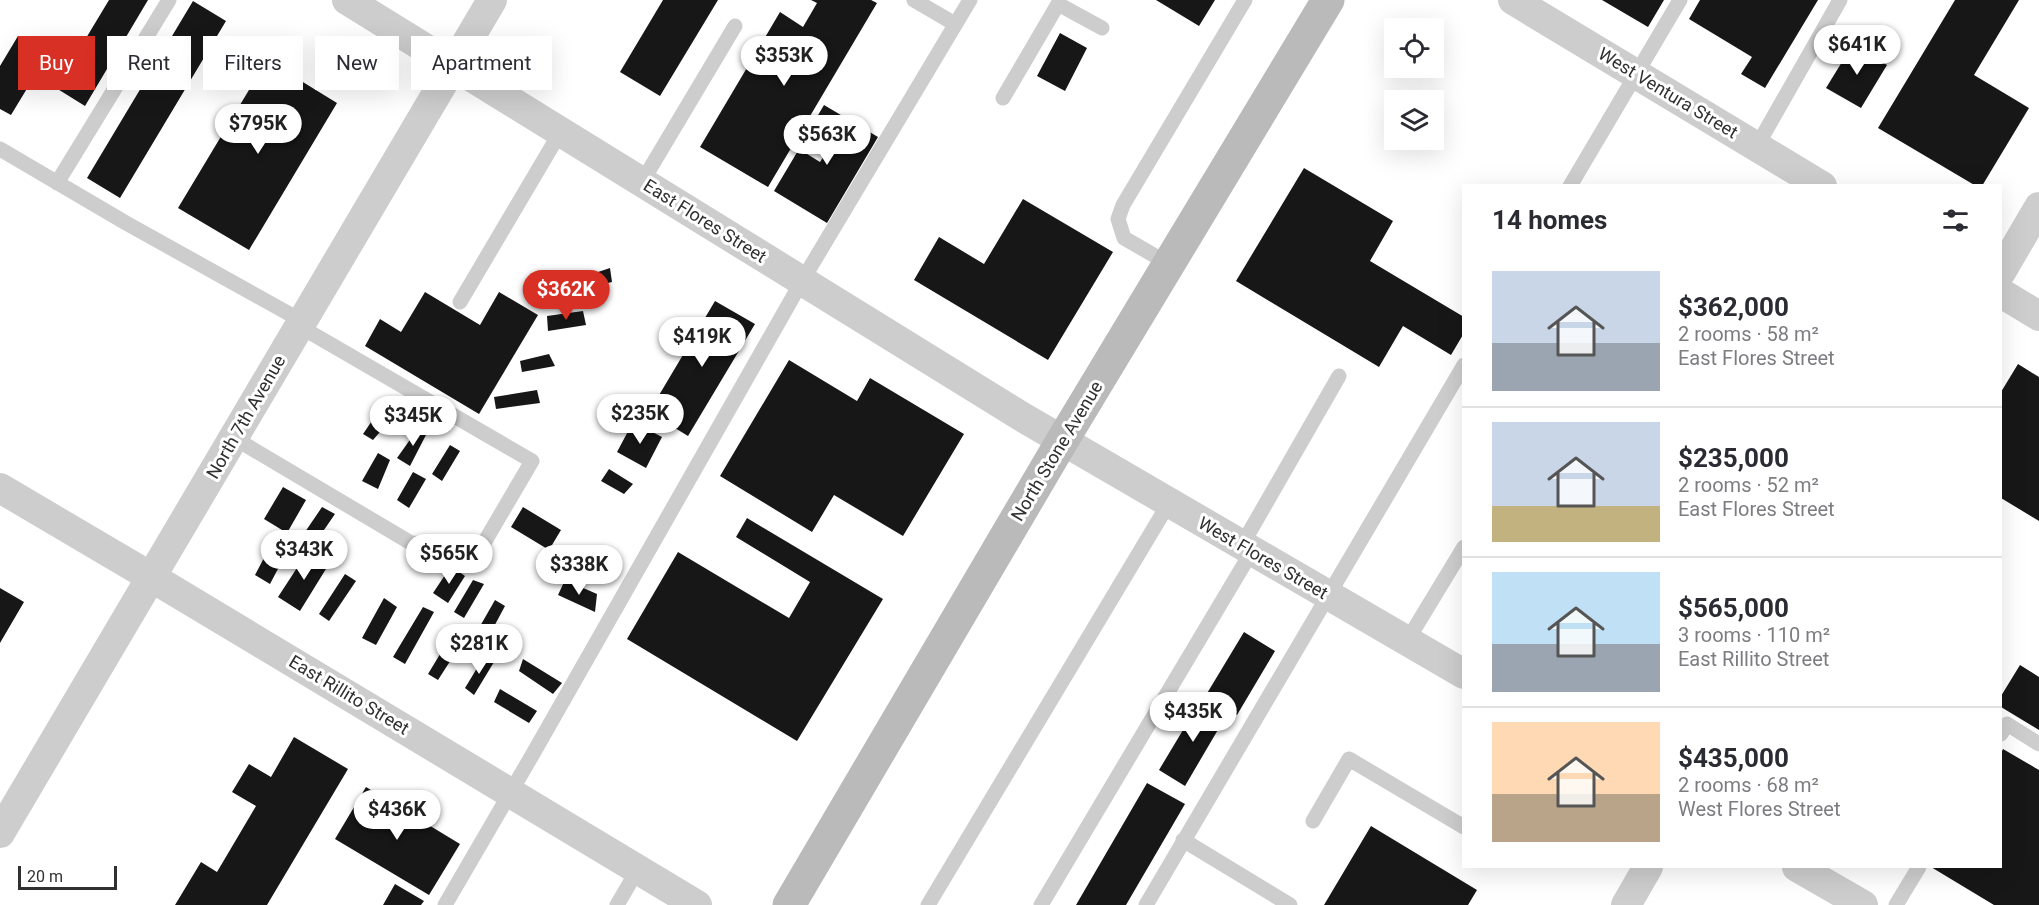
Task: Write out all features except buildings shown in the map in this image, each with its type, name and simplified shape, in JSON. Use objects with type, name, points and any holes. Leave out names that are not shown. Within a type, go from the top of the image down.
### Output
[{"type":"main road","name":"North Stone Avenue","points":[[789,905],[1062,441],[1328,0]]},
{"type":"street","name":"East Flores Street","points":[[347,0],[411,39]]},
{"type":"street","name":"North 7th Avenue","points":[[471,36],[492,0]]},
{"type":"street","name":"West Ventura Street","points":[[1513,0],[1819,184]]},
{"type":"street","name":"North 7th Avenue","points":[[0,833],[439,90]]},
{"type":"street","name":"East Flores Street","points":[[495,90],[1062,441]]},
{"type":"street","points":[[2002,270],[2039,207]]},
{"type":"street","points":[[2002,294],[2039,316]]},
{"type":"street","name":"West Flores Street","points":[[1062,441],[1462,673]]},
{"type":"street","name":"East Rillito Street","points":[[0,488],[697,905]]},
{"type":"street","points":[[1626,905],[1647,868]]},
{"type":"street","points":[[1805,869],[1863,905]]},
{"type":"lane","points":[[57,183],[169,0]]},
{"type":"lane","points":[[914,0],[955,24]]},
{"type":"lane","points":[[444,905],[511,792],[802,281],[970,0]]},
{"type":"lane","points":[[1169,264],[1124,238],[1118,219],[1123,206],[1245,0]]},
{"type":"lane","points":[[1571,184],[1680,0]]},
{"type":"lane","points":[[1757,146],[1840,0]]},
{"type":"lane","points":[[1004,98],[1058,4],[1102,28]]},
{"type":"lane","points":[[642,182],[735,26]]},
{"type":"lane","points":[[460,302],[561,131]]},
{"type":"lane","points":[[0,149],[532,461],[481,548],[411,543],[234,438]]},
{"type":"lane","points":[[1146,905],[1462,368]]},
{"type":"lane","points":[[1041,905],[1247,548],[1339,376]]},
{"type":"lane","points":[[928,905],[1169,503]]},
{"type":"lane","points":[[1407,641],[1462,550]]},
{"type":"lane","points":[[2002,732],[2007,724],[2039,744]]},
{"type":"lane","points":[[1313,821],[1348,759],[1462,825]]},
{"type":"lane","points":[[1183,840],[1290,905]]},
{"type":"lane","points":[[1896,905],[1918,868]]},
{"type":"lane","points":[[617,905],[638,869]]}]
